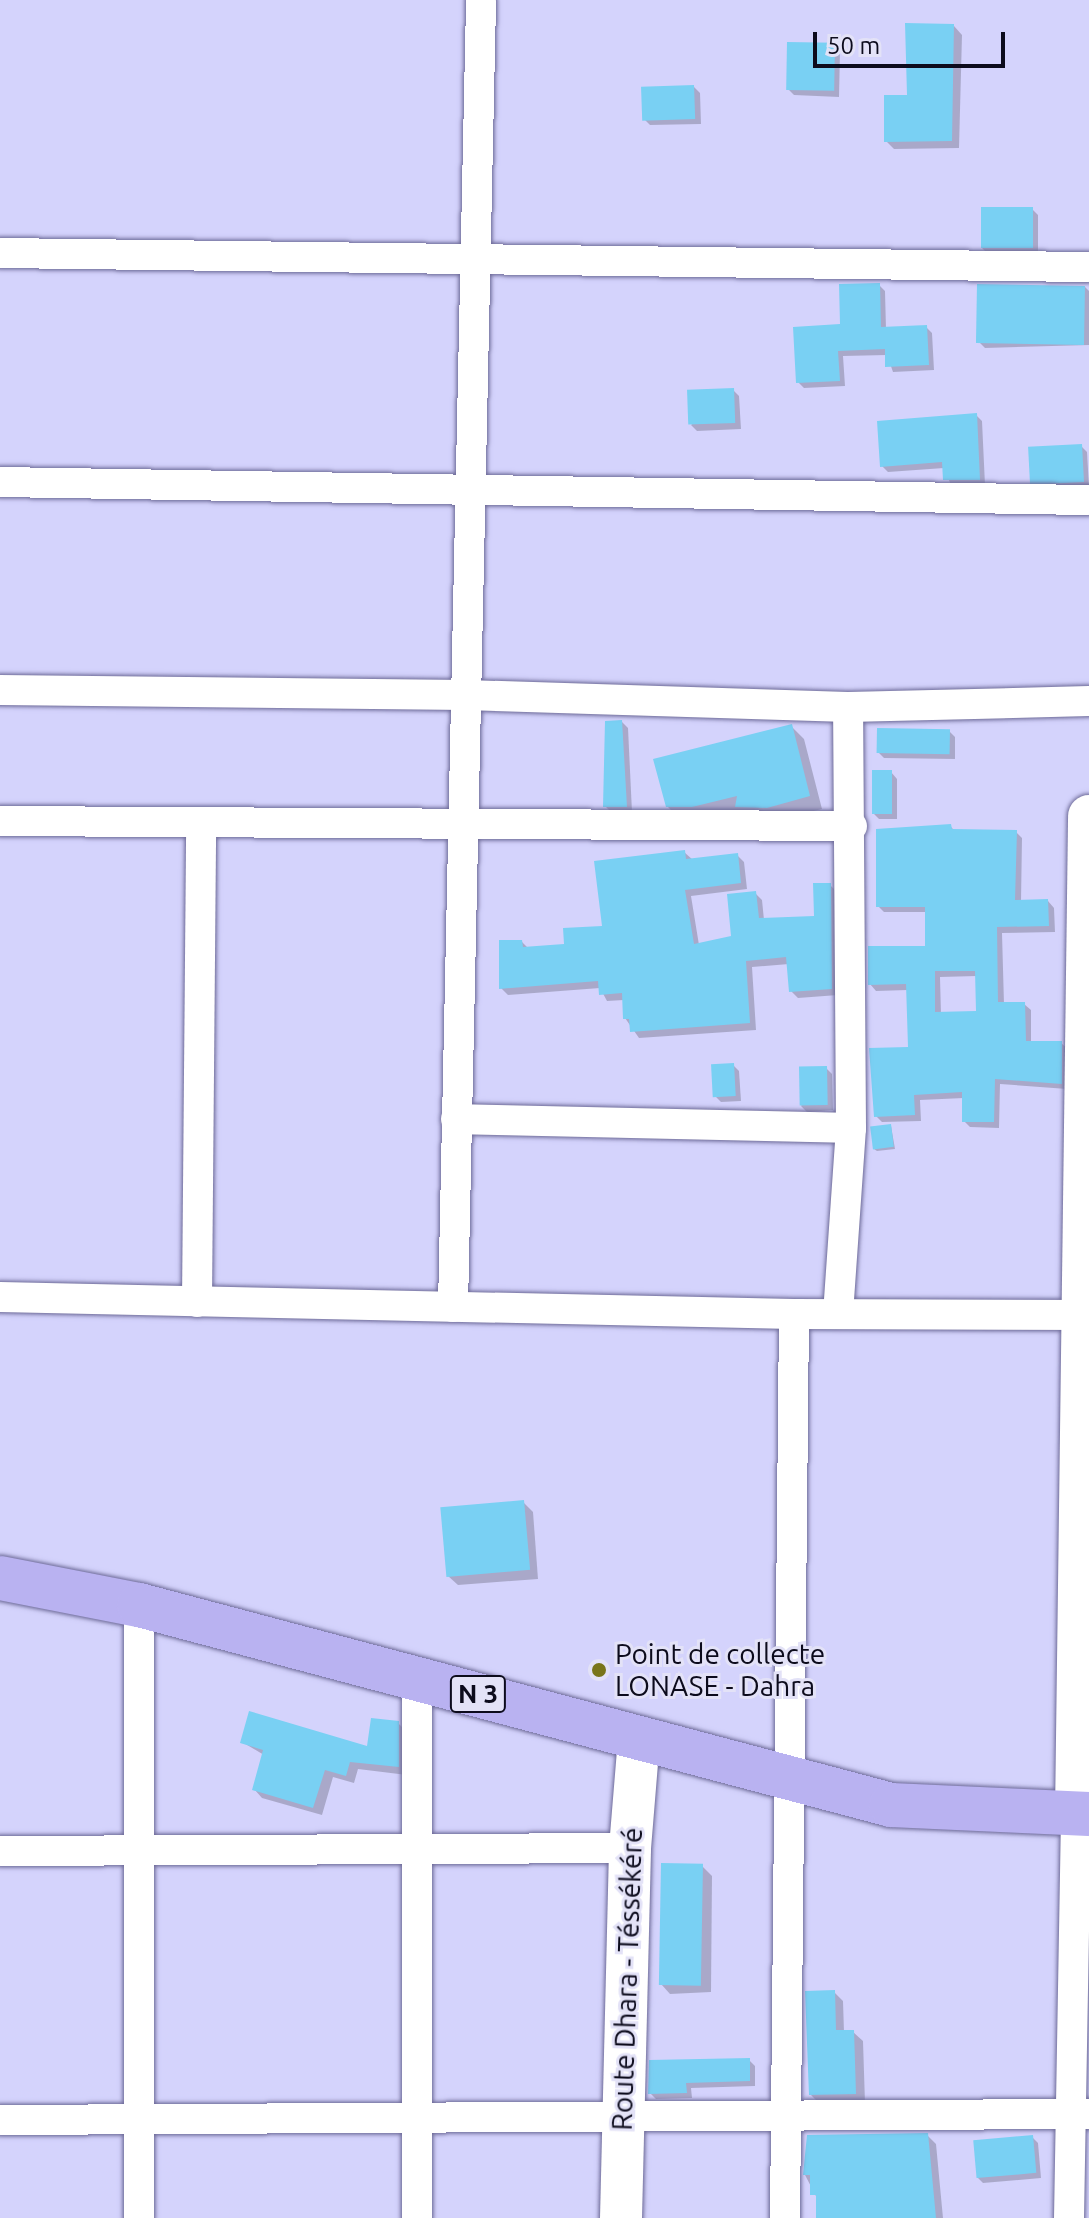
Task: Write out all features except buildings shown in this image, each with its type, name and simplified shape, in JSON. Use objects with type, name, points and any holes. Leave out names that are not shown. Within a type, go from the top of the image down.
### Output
[{"type":"main road","name":"N 3","points":[[0,1578],[139,1605],[417,1676],[787,1781],[891,1805],[1083,1814]]},
{"type":"street","points":[[453,1307],[481,0]]},
{"type":"street","points":[[0,253],[1089,267]]},
{"type":"street","points":[[0,482],[1089,500]]},
{"type":"street","points":[[0,690],[466,695],[848,707],[1089,701]]},
{"type":"street","points":[[838,1314],[851,1128],[852,826],[848,707]]},
{"type":"street","points":[[1069,2218],[1078,2114],[1083,1814],[1089,816]]},
{"type":"street","points":[[0,821],[852,826]]},
{"type":"street","points":[[197,1302],[201,822]]},
{"type":"street","points":[[456,1119],[851,1128]]},
{"type":"street","points":[[0,1297],[794,1314],[1085,1314]]},
{"type":"street","points":[[785,2218],[783,2114],[794,1314]]},
{"type":"street","points":[[139,1605],[139,2218]]},
{"type":"street","points":[[417,1676],[417,2218]]},
{"type":"street","name":"Route Dhara - Téssékéré","points":[[621,2218],[621,2118],[630,1848],[639,1739]]},
{"type":"street","points":[[0,1851],[630,1848]]},
{"type":"street","points":[[0,2120],[1078,2114]]},
{"type":"place","name":"Point de collecte LONASE - Dahra","points":[[599,1670]]}]
